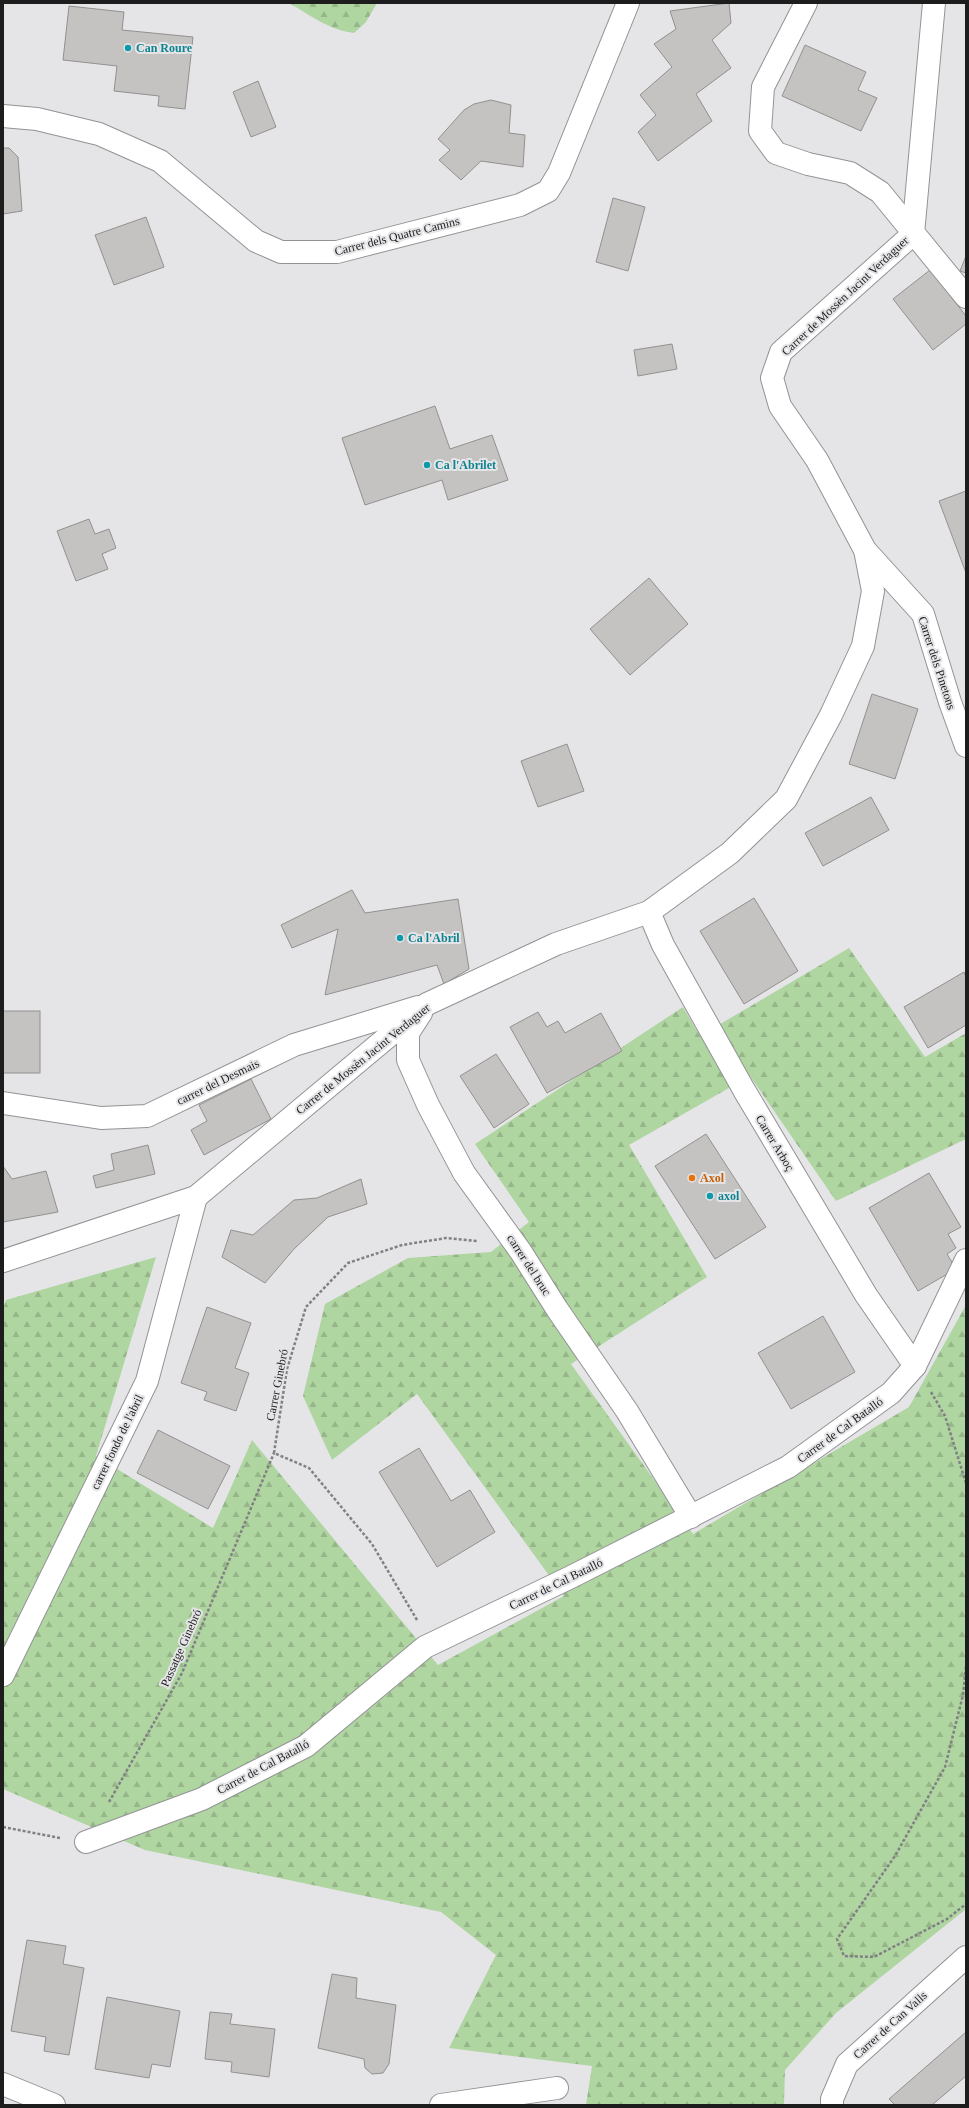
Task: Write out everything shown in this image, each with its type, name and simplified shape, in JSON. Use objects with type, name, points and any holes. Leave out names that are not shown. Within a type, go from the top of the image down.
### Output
[{"type":"street","name":"Carrer dels Quatre Camins","points":[[3,116],[37,119],[99,134],[160,161],[256,241],[281,252],[337,252],[520,205],[548,191],[559,173],[628,3]]},
{"type":"street","points":[[806,3],[763,87],[760,132],[776,153],[808,164],[850,173],[880,192],[966,297]]},
{"type":"street","name":"Carrer de Mossèn Jacint Verdaguer","points":[[3,1261],[196,1197],[427,1004],[556,944],[648,912],[730,854],[786,799],[831,715],[863,646],[873,590],[865,550],[817,460],[780,406],[772,378],[781,352],[913,234],[934,3]]},
{"type":"street","name":"Carrer dels Pinetons","points":[[865,550],[923,614],[966,746]]},
{"type":"street","name":"Carrer Arboç","points":[[648,912],[663,945],[744,1090],[866,1296],[915,1366]]},
{"type":"street","name":"carrer del Desmais","points":[[3,1103],[102,1118],[147,1116],[294,1045],[427,1004]]},
{"type":"street","name":"carrer del bruc","points":[[427,1004],[408,1033],[408,1060],[428,1105],[464,1173],[521,1252],[557,1309],[627,1411],[691,1517]]},
{"type":"street","name":"carrer fondo de l'abril","points":[[3,1675],[147,1381],[196,1197]]},
{"type":"street","name":"Carrer de Cal Batalló","points":[[86,1842],[202,1799],[306,1746],[425,1647],[691,1517],[788,1467],[891,1393],[915,1366],[966,1260]]},
{"type":"street","name":"Carrer de Can Valls","points":[[832,2105],[832,2098],[847,2064],[966,1957]]},
{"type":"street","points":[[3,2084],[54,2105]]},
{"type":"street","points":[[441,2105],[558,2088]]},
{"type":"path","name":"Carrer Ginebró","points":[[274,1453],[287,1369],[306,1307],[348,1263],[402,1245],[446,1238],[488,1242],[521,1252]]},
{"type":"path","points":[[915,1366],[945,1416],[966,1482]]},
{"type":"path","points":[[274,1453],[310,1468],[372,1544],[420,1626],[425,1647]]},
{"type":"path","name":"Passatge Ginebró","points":[[86,1842],[182,1673],[274,1453]]},
{"type":"path","points":[[966,1666],[962,1695],[945,1767],[895,1856],[837,1939],[844,1956],[874,1957],[947,1920],[966,1904]]},
{"type":"path","points":[[3,1827],[86,1842]]},
{"type":"green space","points":[[289,3],[377,3],[366,22],[354,33],[336,29]]},
{"type":"green space","points":[[849,948],[925,1057],[966,1033],[966,1139],[836,1201],[750,1076],[629,1145],[707,1277],[571,1364],[693,1534],[909,1407],[966,1305],[966,1909],[836,2013],[785,2070],[784,2105],[586,2105],[592,2066],[449,2048],[496,1955],[441,1912],[145,1850],[3,1789],[3,1309],[6,1300],[156,1257],[96,1456],[213,1528],[252,1440],[438,1665],[564,1596],[417,1394],[332,1460],[303,1396],[325,1304],[408,1258],[491,1252],[529,1222],[475,1144],[683,1007],[700,1036]]},
{"type":"building","points":[[729,3],[731,23],[712,40],[731,68],[696,94],[712,121],[658,161],[638,132],[656,115],[640,95],[672,67],[654,44],[676,29],[670,11]]},
{"type":"building","name":"Can Roure","points":[[69,6],[124,12],[122,30],[193,37],[185,109],[158,106],[159,96],[114,91],[117,66],[63,60]]},
{"type":"building","points":[[805,45],[866,72],[858,90],[877,98],[861,131],[782,96]]},
{"type":"building","points":[[258,81],[276,127],[251,137],[233,92]]},
{"type":"building","points":[[491,100],[511,105],[509,133],[525,135],[523,167],[481,161],[461,180],[439,160],[450,150],[438,139],[464,110],[474,104]]},
{"type":"building","points":[[3,148],[9,148],[18,157],[22,211],[3,214]]},
{"type":"building","points":[[613,198],[645,207],[628,271],[596,262]]},
{"type":"building","points":[[146,217],[164,267],[114,285],[95,235]]},
{"type":"building","points":[[966,256],[966,273],[960,271]]},
{"type":"building","points":[[930,270],[966,316],[966,324],[933,350],[893,299]]},
{"type":"building","points":[[672,344],[677,369],[638,376],[634,350]]},
{"type":"building","name":"Ca l'Abrilet","points":[[435,406],[450,449],[492,435],[508,480],[448,500],[442,480],[365,505],[342,438]]},
{"type":"building","points":[[966,491],[966,573],[939,501]]},
{"type":"building","points":[[89,519],[95,534],[109,529],[116,548],[102,554],[108,569],[76,581],[57,531]]},
{"type":"building","points":[[649,578],[688,624],[630,675],[590,629]]},
{"type":"building","points":[[872,694],[918,709],[895,779],[849,764]]},
{"type":"building","points":[[567,744],[584,791],[538,807],[521,761]]},
{"type":"building","points":[[871,797],[889,830],[823,866],[805,833]]},
{"type":"building","name":"Ca l'Abril","points":[[352,890],[365,913],[458,899],[469,969],[444,984],[437,965],[325,995],[338,929],[292,948],[281,925]]},
{"type":"building","points":[[754,898],[798,971],[744,1004],[700,931]]},
{"type":"building","points":[[964,972],[966,977],[966,1025],[928,1048],[904,1007]]},
{"type":"building","points":[[3,1011],[40,1011],[40,1073],[3,1073]]},
{"type":"building","points":[[538,1012],[547,1027],[558,1021],[565,1033],[601,1013],[622,1051],[547,1093],[510,1027]]},
{"type":"building","points":[[496,1054],[529,1104],[494,1128],[460,1076]]},
{"type":"building","points":[[251,1079],[271,1119],[204,1155],[191,1130],[207,1121],[199,1105]]},
{"type":"building","name":"axol","points":[[706,1134],[766,1227],[715,1259],[655,1166]]},
{"type":"building","points":[[148,1145],[155,1174],[96,1188],[93,1176],[114,1170],[111,1154]]},
{"type":"building","points":[[3,1166],[12,1179],[46,1171],[58,1212],[3,1222]]},
{"type":"building","points":[[929,1173],[961,1227],[948,1234],[956,1248],[947,1254],[956,1269],[918,1291],[869,1208]]},
{"type":"building","points":[[361,1179],[367,1204],[328,1217],[294,1249],[265,1283],[222,1257],[231,1230],[253,1235],[294,1200],[317,1198]]},
{"type":"building","points":[[207,1307],[251,1323],[235,1368],[249,1373],[236,1411],[204,1400],[207,1392],[181,1383]]},
{"type":"building","points":[[823,1316],[855,1372],[791,1409],[758,1353]]},
{"type":"building","points":[[158,1430],[230,1466],[208,1509],[137,1473]]},
{"type":"building","points":[[419,1448],[451,1501],[470,1490],[495,1532],[437,1567],[379,1472]]},
{"type":"building","points":[[27,1940],[66,1946],[63,1964],[84,1968],[69,2055],[44,2051],[46,2037],[11,2031]]},
{"type":"building","points":[[332,1974],[357,1978],[356,1998],[396,2005],[389,2064],[383,2073],[372,2074],[365,2068],[364,2059],[318,2048]]},
{"type":"building","points":[[107,1997],[180,2011],[170,2067],[152,2064],[149,2078],[95,2069]]},
{"type":"building","points":[[210,2012],[232,2014],[230,2024],[275,2029],[269,2077],[231,2072],[232,2062],[205,2059]]},
{"type":"building","points":[[966,2032],[966,2076],[932,2105],[895,2105],[889,2099]]},
{"type":"place","name":"Can Roure","points":[[128,48]]},
{"type":"place","name":"Ca l'Abrilet","points":[[427,465]]},
{"type":"place","name":"Ca l'Abril","points":[[400,938]]},
{"type":"place","name":"Axol","points":[[692,1178]]},
{"type":"place","name":"axol","points":[[710,1196]]}]
